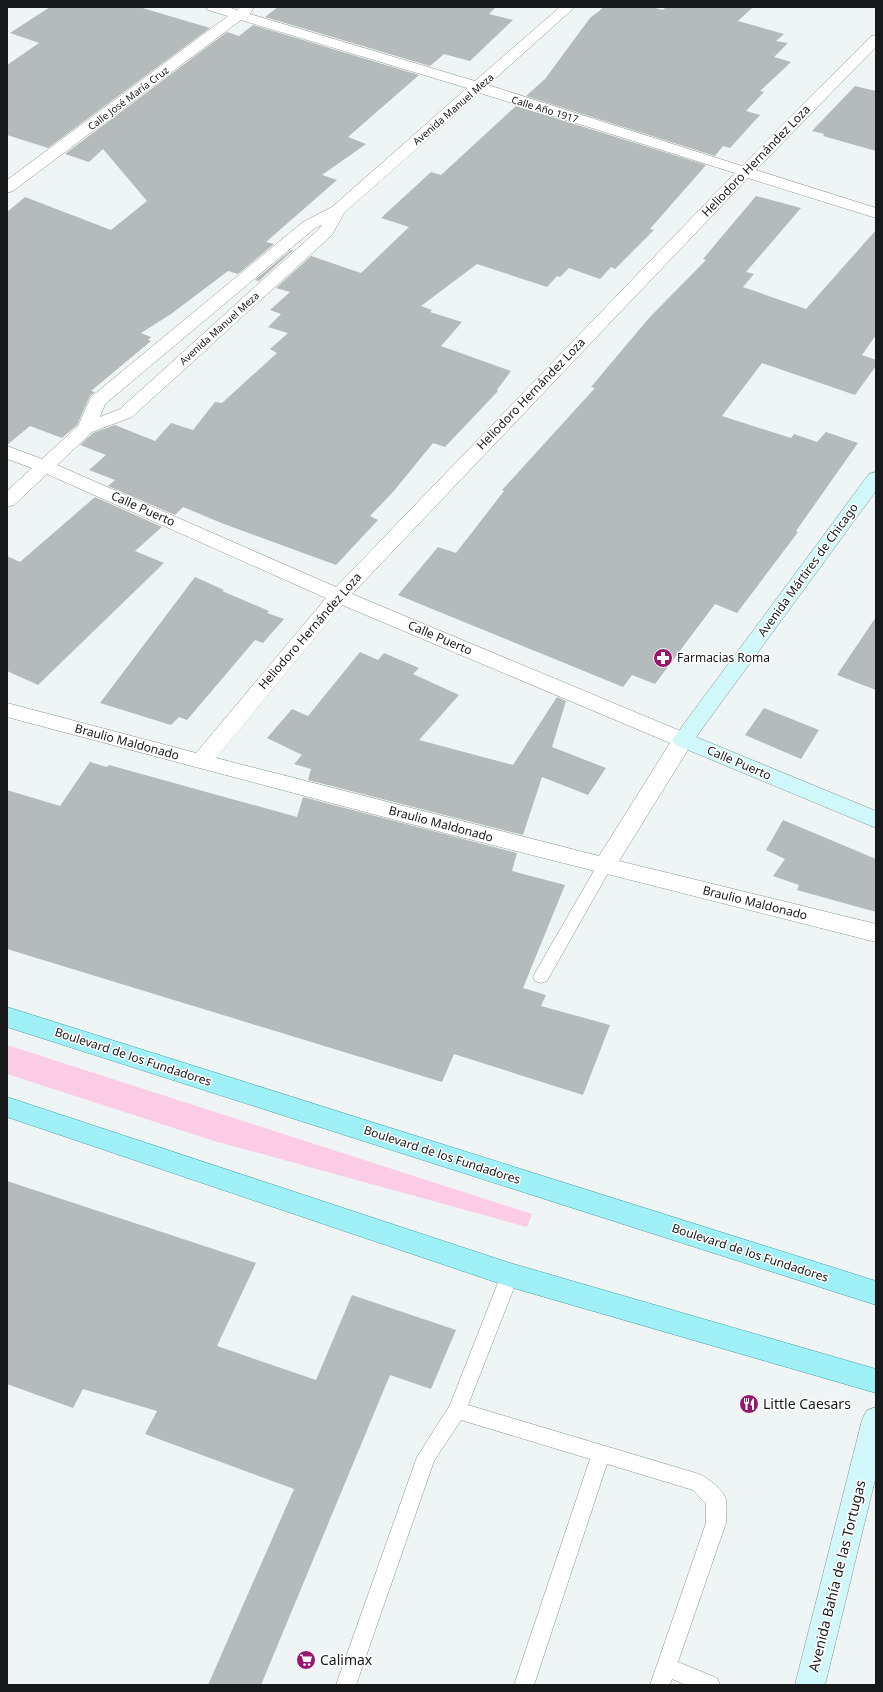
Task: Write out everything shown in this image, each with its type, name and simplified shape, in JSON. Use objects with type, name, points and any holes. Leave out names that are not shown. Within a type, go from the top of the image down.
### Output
[{"type":"main road","name":"Boulevard de los Fundadores","points":[[7,1017],[876,1293]]},
{"type":"main road","points":[[7,1106],[510,1275],[876,1381]]},
{"type":"street","name":"Calle Año 1917","points":[[213,7],[244,11],[478,88],[876,213]]},
{"type":"street","name":"Avenida Manuel Meza","points":[[86,428],[98,401],[309,225],[338,210],[568,7]]},
{"type":"street","name":"Calle José María Cruz","points":[[7,188],[244,11]]},
{"type":"street","name":"Heliodoro Hernández Loza","points":[[200,762],[339,596],[745,172],[876,39]]},
{"type":"street","name":"Avenida Manuel Meza","points":[[7,500],[86,428],[126,413],[326,232],[338,210]]},
{"type":"street","name":"Calle Puerto","points":[[7,452],[44,466],[339,596],[876,820]]},
{"type":"street","name":"Avenida Mártires de Chicago","points":[[683,740],[876,478]]},
{"type":"street","name":"Braulio Maldonado","points":[[7,710],[200,762],[604,866],[876,933]]},
{"type":"street","points":[[604,866],[683,740]]},
{"type":"street","name":"Avenida Bahía de las Tortugas","points":[[810,1685],[876,1420]]},
{"type":"lane","points":[[541,977],[604,866]]},
{"type":"lane","points":[[346,1685],[426,1457],[457,1410],[510,1275]]},
{"type":"lane","points":[[457,1410],[699,1483],[716,1500],[716,1523],[660,1685]]},
{"type":"lane","points":[[524,1685],[601,1453]]},
{"type":"lane","points":[[667,1667],[710,1685]]},
{"type":"shaded area","points":[[7,1045],[532,1214],[527,1227],[211,1140],[7,1074]]},
{"type":"building","points":[[50,7],[139,7],[210,28],[48,148],[7,135],[7,65],[39,43],[10,33]]},
{"type":"building","points":[[278,7],[496,7],[489,14],[513,20],[470,61],[444,54],[430,66],[265,17]]},
{"type":"building","points":[[604,7],[651,7],[663,10],[666,7],[753,7],[738,21],[784,34],[776,41],[788,43],[774,57],[791,62],[760,91],[764,92],[746,111],[760,115],[730,148],[723,146],[715,156],[526,96],[545,79],[590,18]]},
{"type":"building","points":[[253,25],[419,75],[348,137],[366,144],[322,175],[337,180],[266,242],[274,244],[238,274],[228,271],[171,314],[141,333],[151,337],[148,340],[151,341],[91,391],[95,392],[90,396],[77,425],[62,438],[30,426],[7,445],[7,212],[25,197],[111,230],[147,201],[103,149],[89,162],[65,154],[227,32],[239,36]]},
{"type":"building","points":[[855,86],[876,91],[876,151],[823,136],[824,134],[812,131]]},
{"type":"building","points":[[516,106],[706,165],[650,229],[654,230],[615,269],[611,267],[600,279],[569,268],[560,277],[557,276],[547,287],[477,264],[421,306],[432,310],[430,312],[462,322],[441,346],[511,371],[497,390],[498,391],[445,447],[433,443],[393,492],[370,516],[378,520],[336,565],[224,524],[183,507],[175,515],[108,486],[115,480],[89,470],[106,455],[80,445],[93,433],[115,425],[155,441],[171,423],[193,430],[215,402],[222,403],[277,353],[270,349],[288,333],[268,327],[281,314],[270,310],[290,292],[276,288],[311,256],[361,273],[409,227],[381,218],[431,172],[441,175]]},
{"type":"building","points":[[756,196],[801,208],[746,272],[754,274],[743,287],[806,309],[876,230],[876,335],[862,355],[876,360],[876,366],[855,395],[762,363],[722,416],[791,438],[794,434],[817,442],[826,432],[858,443],[796,531],[798,532],[737,613],[715,604],[655,684],[632,675],[623,687],[398,595],[438,547],[456,553],[504,491],[502,490],[595,388],[591,387],[649,318],[706,260],[703,259]]},
{"type":"building","points":[[291,250],[293,250],[259,281],[255,280]]},
{"type":"building","points":[[95,497],[162,527],[135,551],[164,563],[38,685],[7,671],[7,556],[20,562]]},
{"type":"building","points":[[195,577],[224,590],[222,591],[269,611],[267,613],[284,619],[263,643],[255,640],[187,720],[179,717],[171,725],[100,703]]},
{"type":"building","points":[[876,617],[876,690],[837,675]]},
{"type":"building","points":[[360,652],[378,660],[384,653],[419,668],[413,674],[459,695],[419,740],[513,765],[557,697],[566,701],[552,747],[606,768],[588,795],[542,777],[523,835],[308,780],[311,769],[294,764],[302,755],[267,738],[292,709],[308,716]]},
{"type":"building","points":[[764,708],[819,730],[801,759],[745,735]]},
{"type":"building","points":[[90,762],[107,767],[109,765],[297,817],[303,797],[517,853],[512,871],[565,885],[523,988],[546,995],[541,1006],[610,1025],[583,1095],[454,1054],[442,1082],[7,949],[7,790],[60,806]]},
{"type":"building","points":[[783,820],[876,859],[876,912],[797,890],[799,885],[773,876],[785,859],[766,850]]},
{"type":"building","points":[[7,1181],[256,1263],[217,1346],[316,1380],[352,1295],[456,1330],[431,1389],[390,1375],[261,1685],[208,1685],[294,1489],[145,1434],[157,1411],[83,1389],[73,1408],[7,1384]]},
{"type":"place","name":"Farmacias Roma","points":[[663,658]]},
{"type":"place","name":"Little Caesars","points":[[749,1404]]},
{"type":"place","name":"Calimax","points":[[306,1660]]}]
